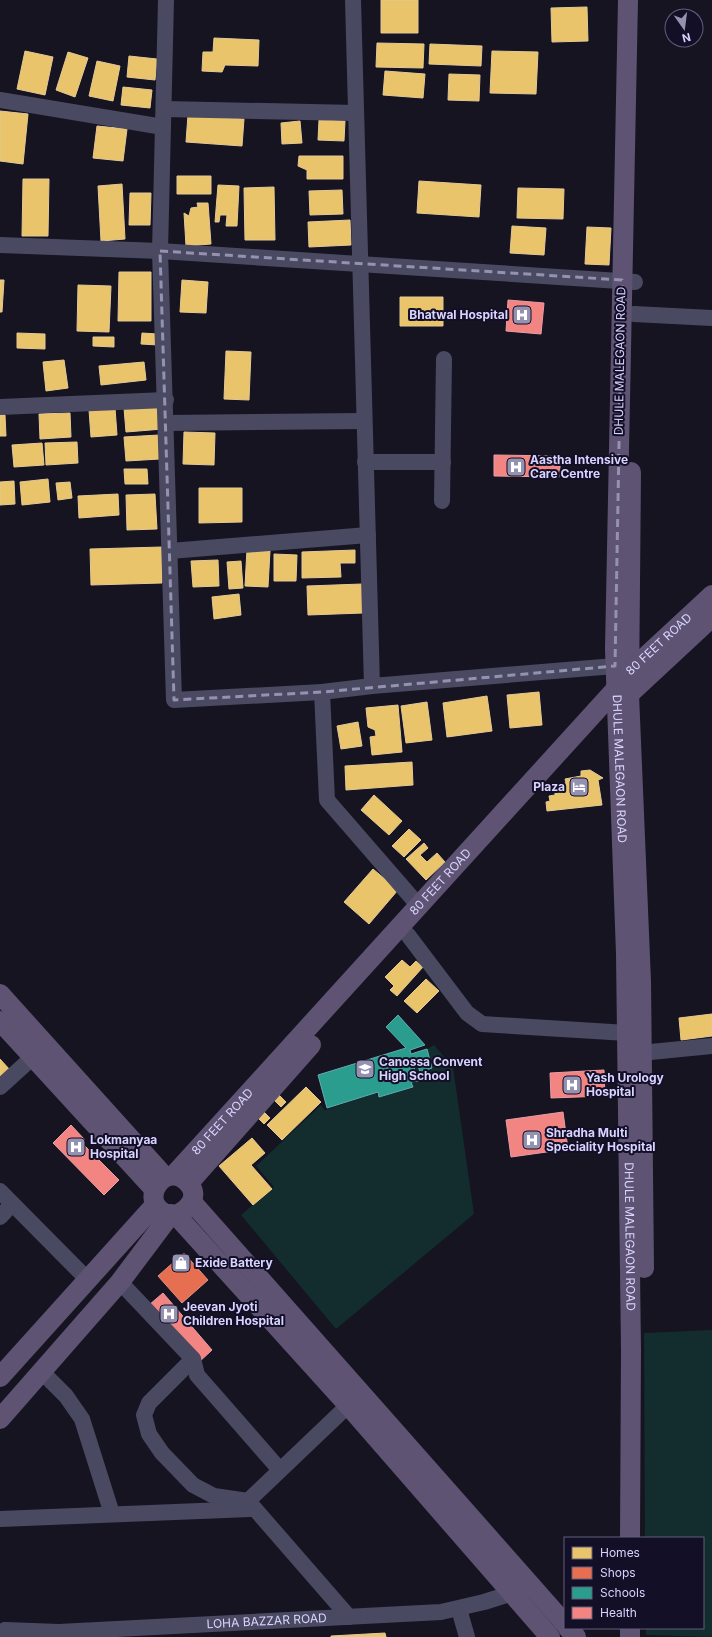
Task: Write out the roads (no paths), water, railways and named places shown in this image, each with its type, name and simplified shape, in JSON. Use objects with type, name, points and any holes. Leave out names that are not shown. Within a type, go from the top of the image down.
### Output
[{"type":"main road","name":"DHULE MALEGAON ROAD","points":[[628,0],[628,281],[622,668],[620,698],[627,1033],[635,1054],[630,1537]]},
{"type":"main road","points":[[622,668],[634,314],[628,281],[640,0]]},
{"type":"main road","name":"80 FEET ROAD","points":[[622,668],[712,595]]},
{"type":"main road","name":"80 FEET ROAD","points":[[0,1419],[120,1282],[172,1195],[419,906],[620,698],[712,617]]},
{"type":"main road","points":[[620,698],[641,981],[635,1054],[644,1537]]},
{"type":"main road","name":"80 FEET ROAD","points":[[0,1377],[88,1280],[172,1195],[408,936],[620,698]]},
{"type":"main road","points":[[0,994],[172,1195],[522,1590],[564,1623]]},
{"type":"main road","points":[[0,1021],[33,1057],[172,1195]]},
{"type":"main road","points":[[522,1590],[550,1637]]},
{"type":"main road","points":[[569,1629],[576,1637]]},
{"type":"street","points":[[166,0],[160,251],[166,400],[174,700],[322,692],[372,686],[622,668]]},
{"type":"street","points":[[353,0],[372,686]]},
{"type":"street","points":[[0,100],[163,127]]},
{"type":"street","points":[[164,109],[356,113]]},
{"type":"street","points":[[0,245],[160,251],[628,281]]},
{"type":"street","points":[[634,314],[712,318]]},
{"type":"street","points":[[442,501],[444,359]]},
{"type":"street","points":[[0,407],[166,400]]},
{"type":"street","points":[[166,423],[364,421]]},
{"type":"street","points":[[365,462],[442,462]]},
{"type":"street","points":[[170,551],[368,535]]},
{"type":"street","points":[[322,692],[327,800],[419,906]]},
{"type":"street","points":[[408,936],[467,1013],[482,1024],[627,1033]]},
{"type":"street","points":[[635,1054],[712,1046]]},
{"type":"street","points":[[0,1087],[33,1057]]},
{"type":"street","points":[[0,1191],[88,1280]]},
{"type":"street","points":[[0,1217],[12,1204]]},
{"type":"street","points":[[120,1282],[193,1360],[197,1375],[280,1470]]},
{"type":"street","points":[[193,1360],[149,1403],[144,1415],[149,1434],[162,1453],[193,1485],[214,1496],[252,1505],[349,1617]]},
{"type":"street","points":[[42,1372],[66,1396],[82,1418],[112,1514]]},
{"type":"street","points":[[0,1519],[112,1514],[252,1505],[280,1470],[354,1399]]},
{"type":"street","name":"LOHA BAZZAR ROAD","points":[[6,1637],[5,1630],[59,1632],[441,1612],[459,1609],[522,1590]]},
{"type":"street","points":[[459,1609],[468,1637]]},
{"type":"place","name":"Bhatwal Hospital","points":[[522,315]]},
{"type":"place","name":"Aastha Intensive Care Centre","points":[[516,467]]},
{"type":"place","name":"Plaza","points":[[579,787]]},
{"type":"place","name":"Canossa Convent High School","points":[[365,1069]]},
{"type":"place","name":"Yash Urology Hospital","points":[[572,1085]]},
{"type":"place","name":"Shradha Multi Speciality Hospital","points":[[532,1140]]},
{"type":"place","name":"Lokmanyaa Hospital","points":[[76,1147]]},
{"type":"place","name":"Exide Battery","points":[[181,1263]]},
{"type":"place","name":"Jeevan Jyoti Children Hospital","points":[[169,1314]]}]
